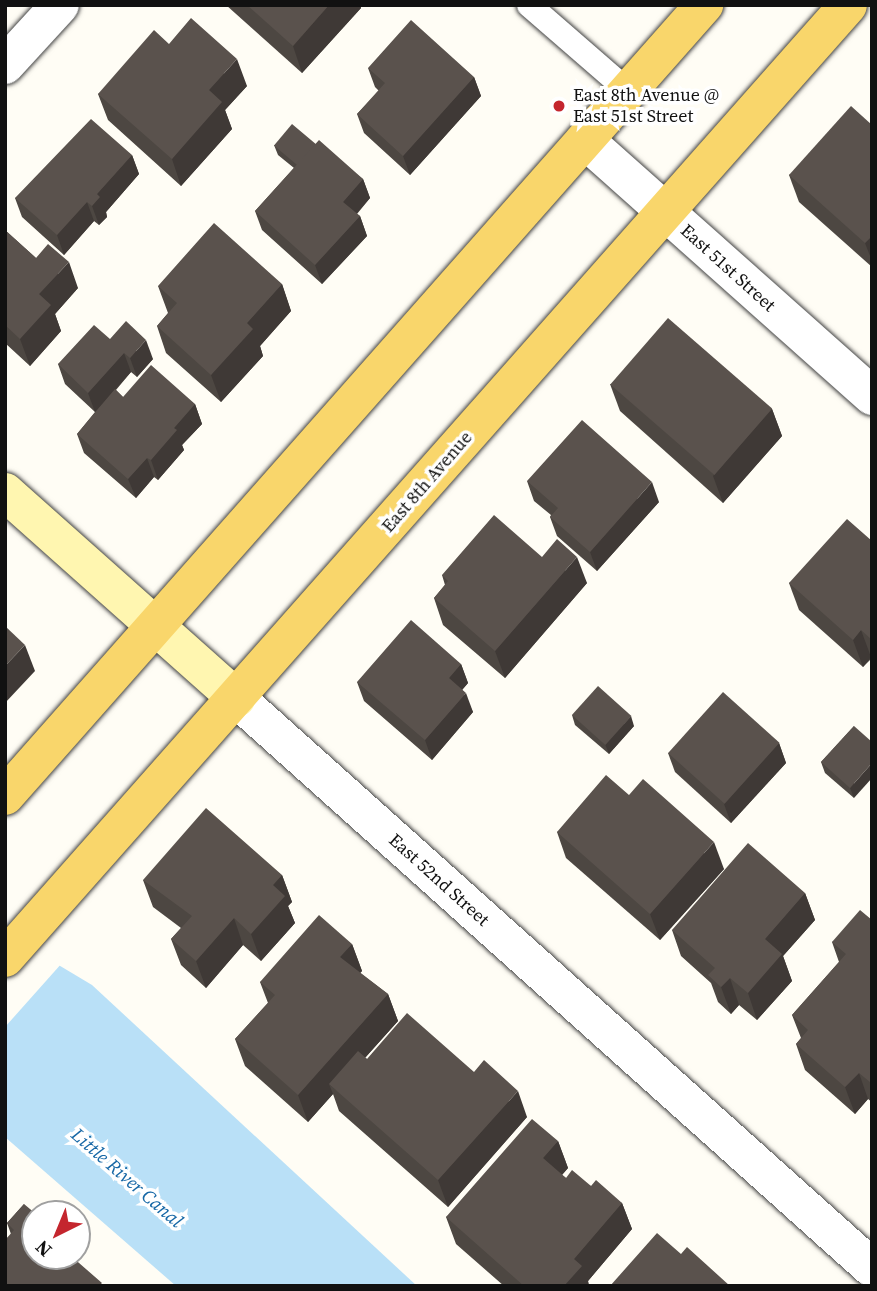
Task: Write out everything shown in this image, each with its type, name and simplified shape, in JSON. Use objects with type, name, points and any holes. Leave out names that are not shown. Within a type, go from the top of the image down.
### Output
[{"type":"main road","points":[[5,796],[704,5]]},
{"type":"main road","name":"East 8th Avenue","points":[[5,958],[848,5]]},
{"type":"street","points":[[5,65],[60,5]]},
{"type":"street","name":"East 51st Street","points":[[585,140],[872,396]]},
{"type":"street","name":"East 52nd Street","points":[[5,492],[872,1268]]},
{"type":"lane","points":[[529,5],[628,91]]},
{"type":"water","name":"Little River Canal","points":[[5,933],[92,985],[417,1286],[176,1286],[91,1212],[91,1200],[77,1200],[5,1137]]},
{"type":"pier","points":[[5,930],[62,963],[5,1027]]},
{"type":"building","points":[[247,5],[329,5],[293,46]]},
{"type":"building","points":[[191,18],[237,59],[209,90],[222,102],[172,159],[98,94],[154,30],[169,44]]},
{"type":"building","points":[[411,20],[474,77],[403,156],[357,114],[385,83],[368,68]]},
{"type":"building","points":[[851,106],[872,125],[872,236],[865,243],[789,175]]},
{"type":"building","points":[[91,119],[132,155],[97,194],[100,197],[92,206],[87,202],[57,235],[15,198]]},
{"type":"building","points":[[292,124],[316,144],[298,165],[274,145]]},
{"type":"building","points":[[319,140],[363,179],[343,202],[360,216],[315,265],[255,211]]},
{"type":"building","points":[[214,223],[282,284],[247,323],[253,329],[211,375],[157,326],[177,303],[158,286]]},
{"type":"building","points":[[5,230],[36,258],[48,244],[69,262],[39,294],[51,305],[20,339],[5,325]]},
{"type":"building","points":[[668,318],[772,409],[714,475],[610,384]]},
{"type":"building","points":[[126,321],[146,340],[130,358],[124,353],[88,393],[58,364],[94,325],[110,339]]},
{"type":"building","points":[[151,365],[195,404],[151,460],[147,458],[128,479],[77,434],[115,389],[123,397]]},
{"type":"building","points":[[582,420],[652,482],[590,552],[550,517],[558,508],[527,481]]},
{"type":"building","points":[[494,515],[542,557],[557,539],[577,557],[495,651],[434,598],[448,581],[442,575]]},
{"type":"building","points":[[847,519],[872,541],[872,640],[861,630],[853,640],[789,583]]},
{"type":"building","points":[[411,620],[461,664],[449,678],[466,693],[425,740],[357,682]]},
{"type":"building","points":[[5,626],[25,645],[5,666]]},
{"type":"building","points":[[598,686],[631,716],[605,745],[572,715]]},
{"type":"building","points":[[723,692],[779,743],[725,804],[668,753]]},
{"type":"building","points":[[854,726],[872,742],[872,763],[850,788],[821,762]]},
{"type":"building","points":[[606,775],[629,795],[643,779],[714,842],[650,914],[557,832]]},
{"type":"building","points":[[206,808],[282,875],[273,885],[285,896],[251,934],[234,918],[196,961],[171,939],[192,916],[143,880]]},
{"type":"building","points":[[748,843],[805,893],[765,939],[782,954],[748,993],[730,978],[721,987],[708,975],[715,968],[672,930]]},
{"type":"building","points":[[860,910],[872,920],[872,1080],[870,1082],[859,1073],[845,1087],[796,1044],[808,1030],[792,1015],[846,954],[832,942]]},
{"type":"building","points":[[319,915],[352,944],[340,957],[388,994],[298,1095],[235,1039],[275,995],[260,982]]},
{"type":"building","points":[[407,1013],[474,1072],[484,1060],[518,1091],[438,1180],[329,1084],[358,1051],[367,1059]]},
{"type":"building","points":[[532,1119],[558,1141],[543,1158],[566,1178],[572,1170],[591,1186],[596,1180],[622,1203],[574,1259],[582,1266],[564,1286],[524,1286],[446,1217]]},
{"type":"building","points":[[21,1207],[21,1270],[87,1270],[102,1283],[99,1286],[5,1286],[5,1240],[14,1230],[7,1223]]},
{"type":"building","points":[[657,1233],[681,1254],[687,1247],[730,1286],[610,1286]]},
{"type":"place","name":"East 8th Avenue @ East 51st Street","points":[[559,106]]}]
